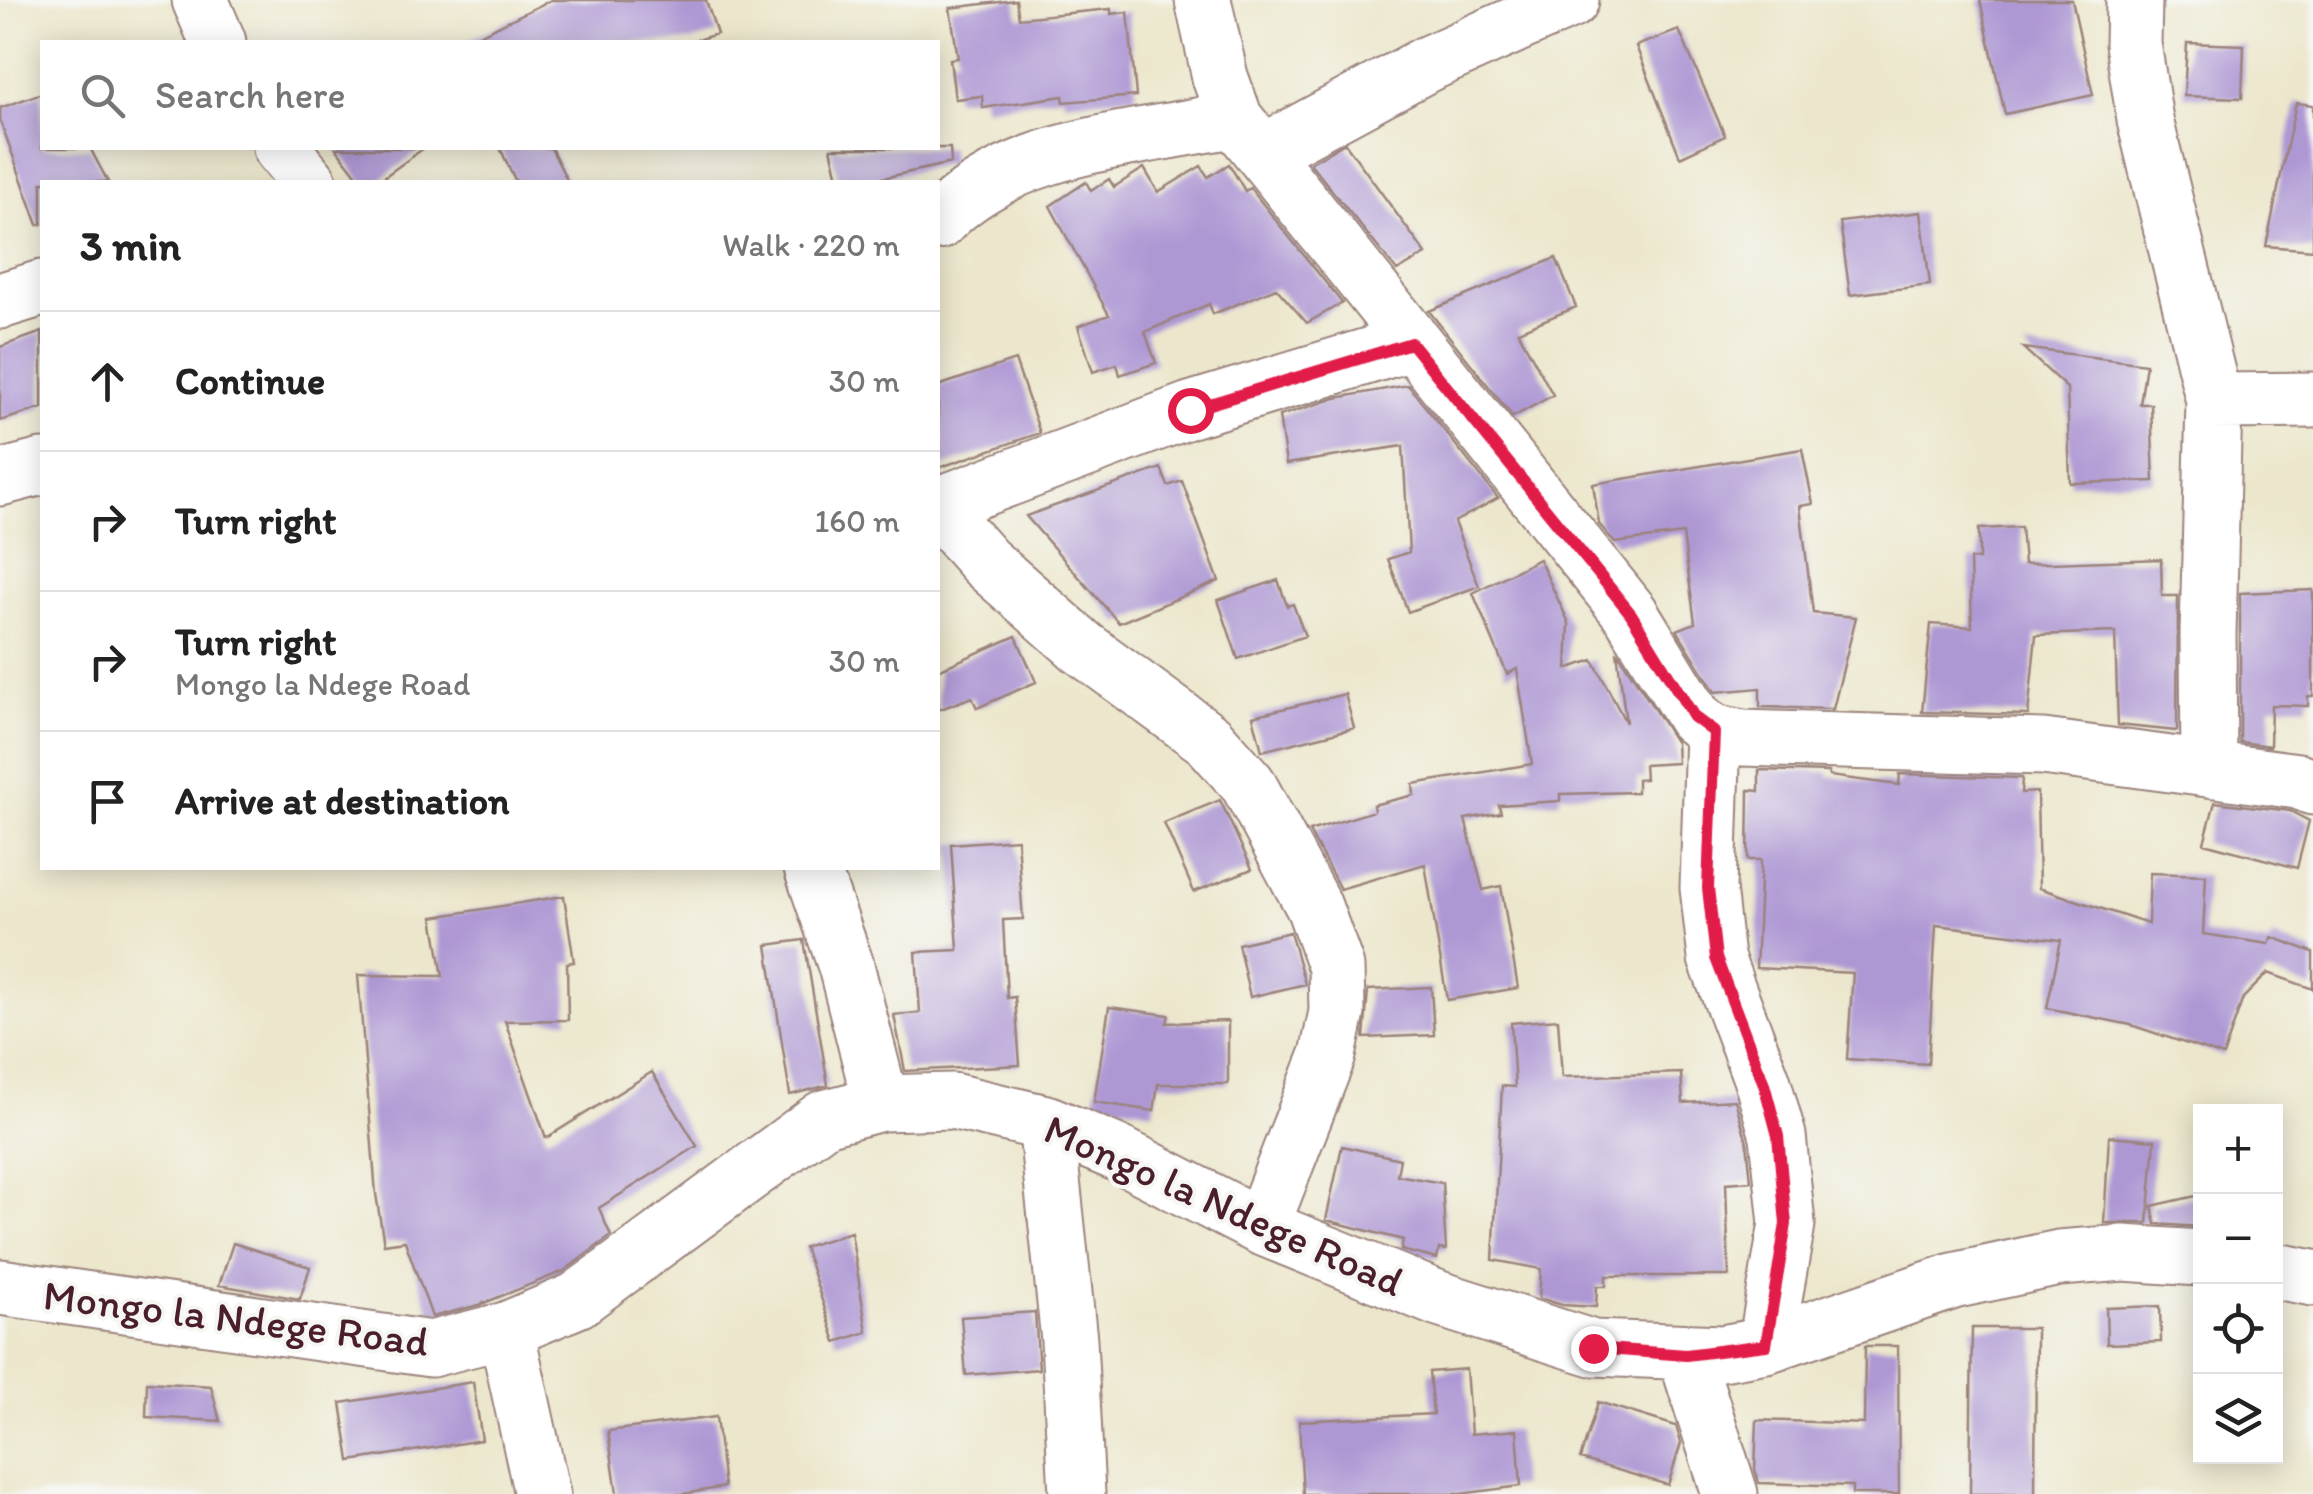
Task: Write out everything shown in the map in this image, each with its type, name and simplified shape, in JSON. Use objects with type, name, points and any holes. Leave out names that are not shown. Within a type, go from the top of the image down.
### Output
[{"type":"street","points":[[200,0],[217,40]]},
{"type":"street","points":[[1203,0],[1220,77],[1248,136],[1631,614],[1694,717],[1714,732],[1742,738],[2043,747],[2313,787]]},
{"type":"street","points":[[940,220],[988,179],[1031,161],[1248,136],[1427,64],[1571,0]]},
{"type":"street","points":[[2134,0],[2133,44],[2145,120],[2214,401],[2210,769]]},
{"type":"street","points":[[283,150],[307,180]]},
{"type":"street","points":[[0,301],[40,289]]},
{"type":"street","points":[[940,506],[1190,410],[1411,343]]},
{"type":"street","points":[[2214,401],[2313,400]]},
{"type":"street","points":[[0,478],[40,468]]},
{"type":"street","points":[[940,509],[985,562],[1082,648],[1209,740],[1248,784],[1314,907],[1336,967],[1338,1012],[1328,1055],[1261,1227]]},
{"type":"street","points":[[1714,732],[1708,888],[1716,958],[1764,1084],[1778,1136],[1786,1224],[1766,1345]]},
{"type":"street","points":[[813,870],[846,966],[881,1103]]},
{"type":"street","name":"Mongo la Ndege Road","points":[[0,1289],[431,1349],[506,1330],[577,1300],[824,1118],[881,1103],[952,1101],[1046,1123],[1115,1152],[1261,1227],[1439,1300],[1593,1348],[1686,1355],[1766,1345],[1953,1281],[2059,1258],[2123,1253],[2193,1258]]},
{"type":"street","points":[[1046,1123],[1069,1340],[1077,1494]]},
{"type":"street","points":[[2283,1272],[2313,1278]]},
{"type":"street","points":[[506,1330],[542,1494]]},
{"type":"street","points":[[1686,1355],[1730,1494]]},
{"type":"building","points":[[551,0],[706,0],[717,34],[697,40],[469,40]]},
{"type":"building","points":[[1016,0],[1019,18],[1111,9],[1111,14],[1128,12],[1136,96],[1064,102],[1063,96],[983,108],[982,96],[955,99],[950,59],[958,58],[950,8]]},
{"type":"building","points":[[1980,0],[2072,0],[2093,95],[2005,114]]},
{"type":"building","points":[[1679,30],[1725,136],[1680,157],[1636,46]]},
{"type":"building","points":[[2187,43],[2244,45],[2242,98],[2184,96]]},
{"type":"building","points":[[40,94],[40,150],[91,150],[107,180],[40,180],[38,225],[0,120],[0,108]]},
{"type":"building","points":[[2296,103],[2313,105],[2313,250],[2266,246]]},
{"type":"building","points":[[1345,143],[1426,254],[1397,271],[1310,163]]},
{"type":"building","points":[[950,148],[951,163],[874,180],[839,180],[831,150]]},
{"type":"building","points":[[338,150],[421,150],[380,180],[360,180]]},
{"type":"building","points":[[501,150],[552,150],[567,180],[515,180]]},
{"type":"building","points":[[1229,164],[1245,191],[1250,188],[1342,303],[1307,323],[1276,288],[1213,314],[1209,304],[1145,332],[1156,363],[1120,375],[1117,364],[1093,372],[1078,326],[1109,315],[1050,206],[1086,182],[1091,191],[1109,179],[1114,187],[1144,168],[1158,192],[1201,166],[1208,177]]},
{"type":"building","points":[[1921,212],[1930,285],[1850,295],[1840,222]]},
{"type":"building","points":[[1556,258],[1576,307],[1518,331],[1553,395],[1513,417],[1429,311]]},
{"type":"building","points":[[40,333],[40,409],[0,421],[0,347]]},
{"type":"building","points":[[2023,348],[2146,364],[2140,404],[2151,404],[2154,481],[2070,483],[2067,388]]},
{"type":"building","points":[[1015,360],[1040,433],[940,467],[940,385]]},
{"type":"building","points":[[1408,385],[1498,498],[1454,522],[1479,586],[1408,612],[1388,559],[1409,552],[1403,446],[1286,464],[1279,416],[1336,398]]},
{"type":"building","points":[[1802,449],[1813,504],[1800,506],[1813,613],[1856,617],[1833,709],[1760,707],[1760,688],[1715,692],[1677,630],[1695,623],[1683,534],[1615,543],[1599,524],[1593,484]]},
{"type":"building","points":[[1161,468],[1168,486],[1182,481],[1219,581],[1119,623],[1026,516]]},
{"type":"building","points":[[2021,527],[2024,564],[2161,559],[2162,596],[2178,596],[2177,731],[2118,725],[2115,632],[2036,635],[2028,715],[1922,712],[1931,624],[1972,627],[1970,559],[1979,559],[1979,529]]},
{"type":"building","points":[[1539,559],[1569,623],[1567,669],[1593,660],[1626,723],[1617,651],[1676,743],[1677,763],[1644,765],[1645,779],[1637,779],[1637,792],[1560,794],[1560,801],[1499,805],[1501,813],[1465,819],[1483,890],[1501,886],[1518,988],[1447,1000],[1425,864],[1340,889],[1309,831],[1374,811],[1373,805],[1414,795],[1413,784],[1532,764],[1517,669],[1507,674],[1473,593]]},
{"type":"building","points":[[1278,580],[1287,606],[1293,604],[1305,636],[1238,659],[1218,600]]},
{"type":"building","points":[[2313,590],[2313,696],[2308,696],[2308,706],[2271,705],[2270,746],[2240,742],[2240,593]]},
{"type":"building","points":[[1016,636],[1036,682],[977,708],[972,697],[940,709],[940,669]]},
{"type":"building","points":[[1345,694],[1354,728],[1262,751],[1253,716]]},
{"type":"building","points":[[1759,770],[1829,772],[1829,776],[1899,785],[1900,774],[2022,778],[2021,793],[2037,792],[2039,888],[2148,924],[2150,873],[2206,875],[2203,934],[2269,944],[2272,937],[2313,952],[2313,989],[2268,973],[2243,998],[2223,1056],[2131,1025],[2047,1008],[2061,940],[1936,925],[1928,1064],[1847,1059],[1853,973],[1756,968],[1761,860],[1748,860],[1749,790],[1759,791]]},
{"type":"building","points":[[1220,800],[1252,869],[1194,892],[1164,823]]},
{"type":"building","points":[[2215,802],[2290,811],[2309,821],[2297,868],[2204,843]]},
{"type":"building","points":[[1017,839],[1023,919],[1003,920],[1007,998],[1015,997],[1020,1065],[905,1071],[894,1015],[920,1013],[916,952],[958,950],[951,844]]},
{"type":"building","points":[[564,896],[574,962],[567,963],[568,1020],[505,1021],[546,1138],[652,1072],[697,1146],[599,1208],[611,1236],[564,1271],[479,1305],[432,1317],[405,1241],[384,1244],[376,1194],[358,975],[443,976],[433,917]]},
{"type":"building","points":[[1290,932],[1305,984],[1250,997],[1238,944]]},
{"type":"building","points":[[804,940],[828,1085],[790,1095],[767,945]]},
{"type":"building","points":[[1431,987],[1434,1035],[1364,1038],[1368,990]]},
{"type":"building","points":[[1109,1007],[1169,1015],[1167,1023],[1228,1021],[1228,1084],[1158,1084],[1154,1111],[1094,1102]]},
{"type":"building","points":[[1558,1019],[1562,1077],[1681,1073],[1683,1103],[1735,1100],[1747,1142],[1751,1181],[1726,1183],[1729,1276],[1606,1276],[1606,1286],[1597,1286],[1596,1307],[1562,1305],[1539,1298],[1541,1269],[1493,1260],[1502,1086],[1515,1087],[1511,1023]]},
{"type":"building","points":[[2109,1136],[2155,1140],[2148,1223],[2104,1223]]},
{"type":"building","points":[[1342,1146],[1400,1159],[1397,1175],[1442,1183],[1446,1250],[1439,1249],[1437,1259],[1401,1250],[1403,1240],[1326,1220]]},
{"type":"building","points":[[2193,1197],[2193,1227],[2156,1224],[2152,1206]]},
{"type":"building","points":[[851,1232],[867,1332],[836,1342],[804,1247]]},
{"type":"building","points":[[233,1243],[310,1267],[300,1299],[219,1285]]},
{"type":"building","points":[[2160,1306],[2161,1342],[2107,1344],[2106,1308]]},
{"type":"building","points":[[1035,1312],[1039,1369],[966,1375],[961,1317]]},
{"type":"building","points":[[1972,1328],[2036,1328],[2035,1494],[1970,1494]]},
{"type":"building","points":[[1865,1346],[1898,1346],[1899,1494],[1852,1494],[1852,1486],[1759,1483],[1755,1469],[1757,1420],[1864,1424]]},
{"type":"building","points":[[1466,1369],[1471,1434],[1517,1430],[1521,1486],[1460,1494],[1303,1494],[1299,1421],[1433,1414],[1429,1372]]},
{"type":"building","points":[[147,1382],[211,1386],[220,1421],[146,1417]]},
{"type":"building","points":[[473,1382],[482,1440],[350,1461],[341,1403]]},
{"type":"building","points":[[1598,1402],[1676,1426],[1681,1443],[1668,1485],[1580,1459]]},
{"type":"building","points":[[716,1417],[724,1487],[683,1494],[617,1494],[608,1431]]},
{"type":"route","points":[[1190,410],[1411,343],[1631,614],[1694,717],[1714,732],[1708,888],[1716,958],[1764,1084],[1778,1136],[1786,1224],[1766,1345],[1686,1355],[1593,1348]]}]
